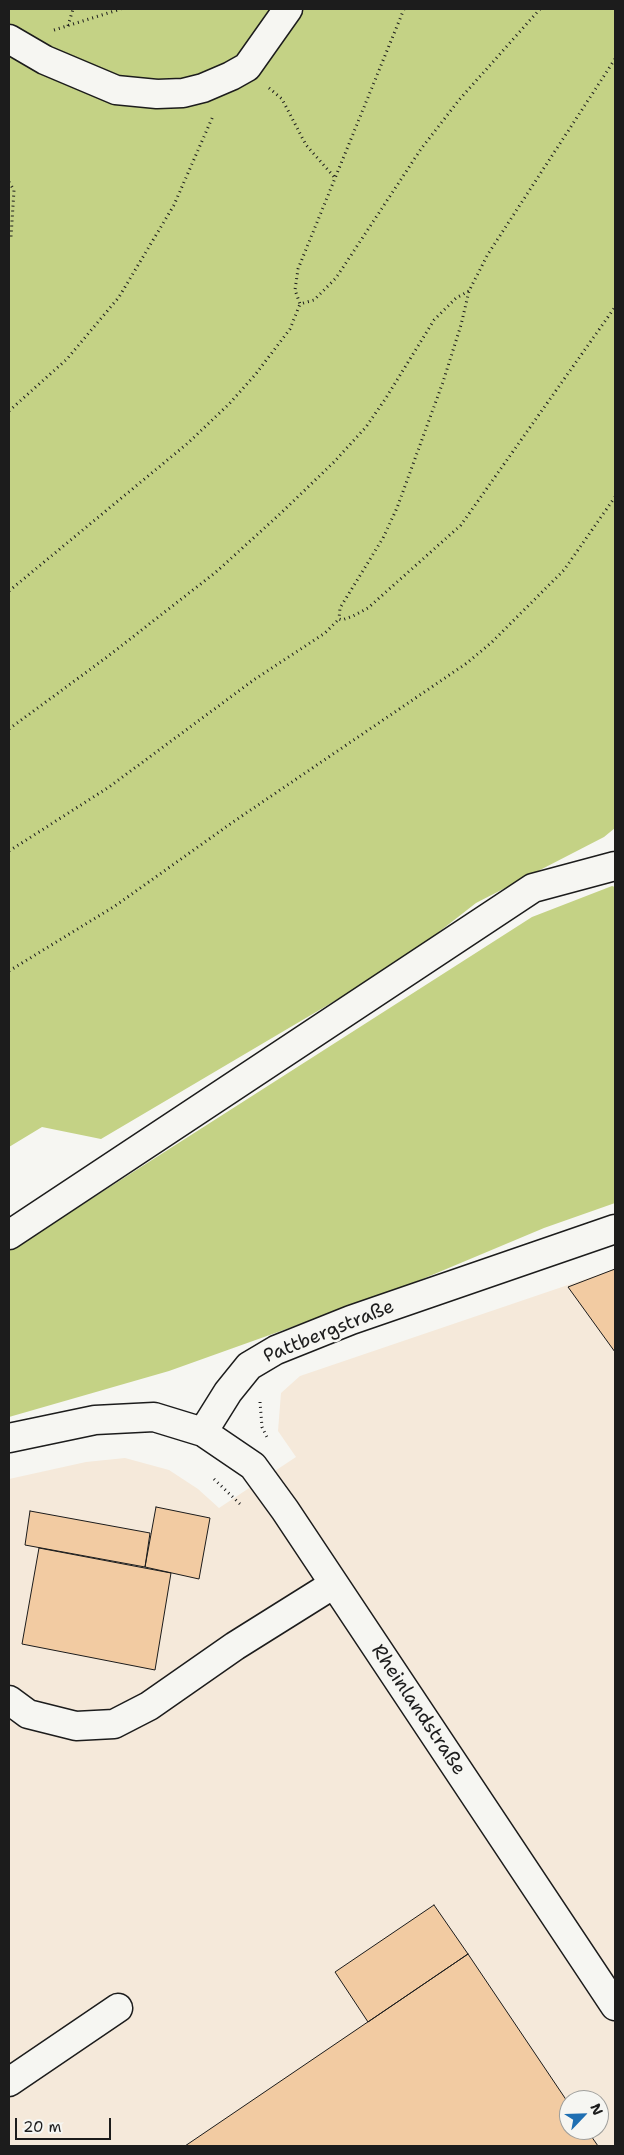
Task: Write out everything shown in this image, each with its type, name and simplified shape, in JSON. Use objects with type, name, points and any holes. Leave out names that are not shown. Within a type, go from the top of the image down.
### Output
[{"type":"street","points":[[9,39],[45,60],[116,90],[157,94],[183,93],[203,88],[239,72],[288,9]]},
{"type":"street","points":[[9,1235],[533,888],[615,866]]},
{"type":"street","name":"Pattbergstraße","points":[[202,1432],[228,1392],[249,1366],[276,1350],[351,1320],[615,1229]]},
{"type":"street","points":[[9,1438],[95,1420],[154,1417],[202,1432]]},
{"type":"street","name":"Rheinlandstraße","points":[[202,1432],[253,1466],[334,1584],[615,2006]]},
{"type":"street","points":[[9,1700],[28,1714],[76,1726],[114,1724],[149,1706],[235,1646],[334,1584]]},
{"type":"street","points":[[9,2082],[118,2008]]},
{"type":"path","points":[[73,9],[68,27],[121,9]]},
{"type":"path","points":[[9,591],[188,443],[229,404],[255,375],[290,329],[300,304],[295,290],[298,269],[404,9]]},
{"type":"path","points":[[300,304],[314,300],[336,278],[421,149],[459,100],[540,9]]},
{"type":"path","points":[[9,851],[109,787],[255,679],[325,633],[339,619],[340,608],[383,538],[397,508],[443,382],[461,325],[469,291],[488,254],[615,59]]},
{"type":"path","points":[[9,411],[66,359],[119,297],[174,205],[239,72],[282,99],[306,145],[335,178]]},
{"type":"path","points":[[9,182],[14,190],[11,237],[9,240]]},
{"type":"path","points":[[9,729],[107,657],[216,572],[281,513],[334,462],[366,427],[434,320],[456,298],[469,291]]},
{"type":"path","points":[[339,619],[342,620],[354,616],[368,608],[462,525],[615,307]]},
{"type":"path","points":[[9,971],[115,906],[233,822],[467,663],[492,642],[564,570],[615,497]]},
{"type":"path","points":[[264,1396],[260,1404],[262,1427],[269,1441]]},
{"type":"path","points":[[211,1476],[247,1510],[276,1498]]},
{"type":"shaded area","points":[[615,1269],[615,2146],[9,2146],[9,1479],[86,1462],[125,1458],[169,1470],[198,1489],[219,1508],[296,1457],[278,1431],[281,1393],[300,1376]]},
{"type":"green space","points":[[9,9],[615,9],[615,828],[604,837],[476,903],[399,963],[101,1139],[42,1127],[9,1147]]},
{"type":"green space","points":[[612,886],[615,887],[615,1203],[544,1228],[401,1288],[169,1371],[9,1417],[9,1237],[19,1245],[532,917]]},
{"type":"building","points":[[615,1269],[615,1352],[568,1287]]},
{"type":"building","points":[[156,1507],[210,1518],[199,1579],[145,1567]]},
{"type":"building","points":[[30,1511],[150,1533],[145,1567],[25,1545]]},
{"type":"building","points":[[39,1548],[171,1573],[155,1670],[22,1644]]},
{"type":"building","points":[[434,1905],[468,1954],[368,2022],[335,1972]]},
{"type":"building","points":[[468,1954],[560,2090],[559,2140],[594,2140],[598,2146],[185,2146]]}]
